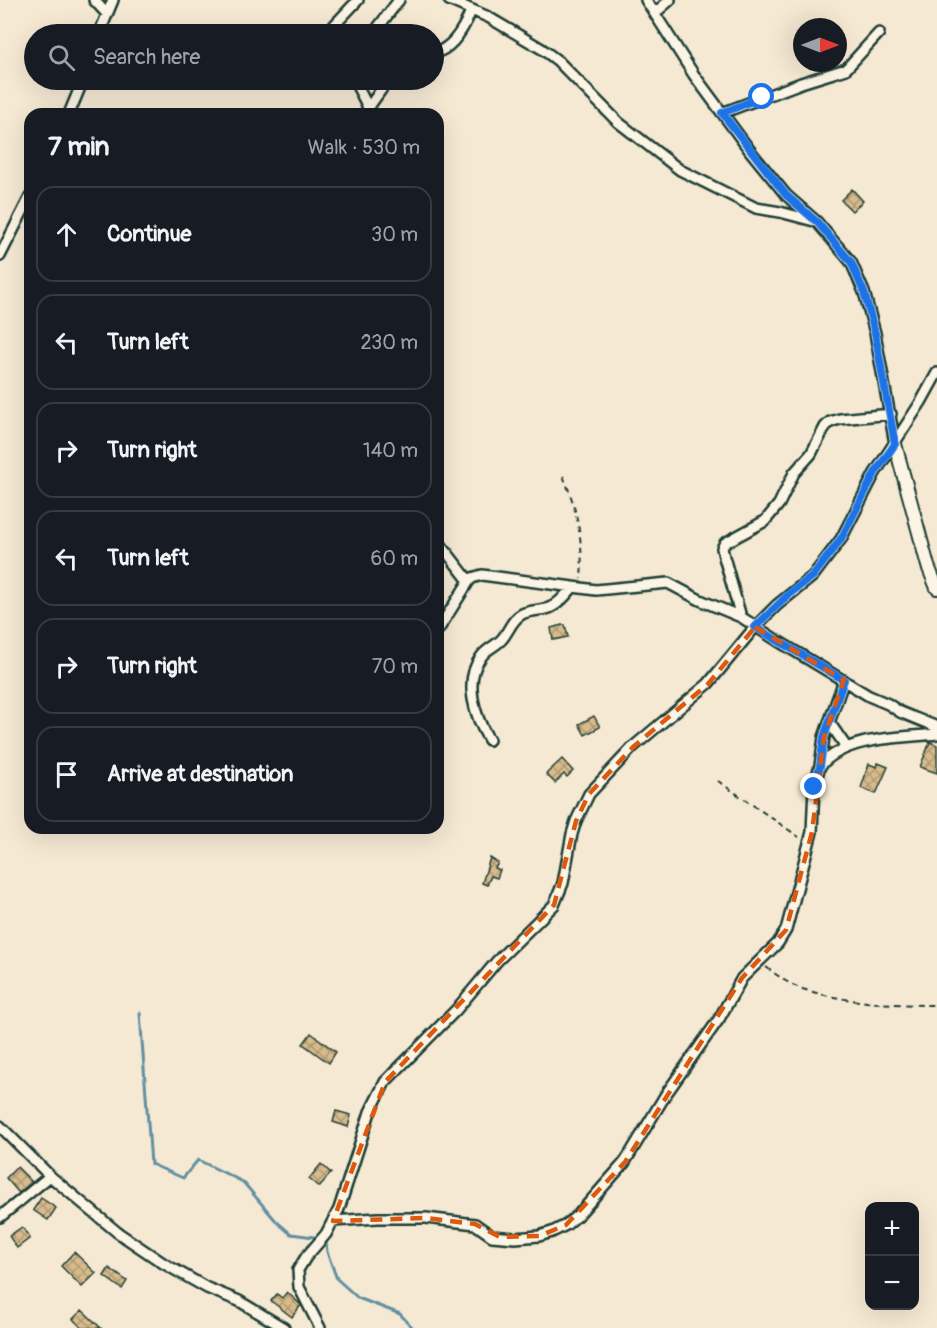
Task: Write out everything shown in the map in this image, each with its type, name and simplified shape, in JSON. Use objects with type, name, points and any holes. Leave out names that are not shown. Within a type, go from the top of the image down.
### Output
[{"type":"street","points":[[94,0],[107,14]]},
{"type":"street","points":[[103,24],[112,0]]},
{"type":"street","points":[[335,24],[358,0]]},
{"type":"street","points":[[381,24],[399,0]]},
{"type":"street","points":[[449,0],[488,17],[542,49],[558,61],[618,122],[680,170],[756,208],[817,222]]},
{"type":"street","points":[[646,0],[694,75],[786,195],[817,222],[851,262],[864,292],[875,333],[895,444],[928,566],[937,588]]},
{"type":"street","points":[[655,13],[670,0]]},
{"type":"street","points":[[444,48],[456,39],[471,11]]},
{"type":"street","points":[[722,113],[801,83],[846,69],[879,33]]},
{"type":"street","points":[[71,108],[79,90]]},
{"type":"street","points":[[358,90],[365,108]]},
{"type":"street","points":[[368,108],[381,90]]},
{"type":"street","points":[[0,256],[24,208]]},
{"type":"street","points":[[320,1328],[297,1281],[299,1267],[326,1234],[333,1221],[350,1178],[370,1112],[385,1082],[456,1010],[497,961],[554,905],[563,883],[574,828],[589,794],[633,747],[708,684],[755,627],[789,594],[813,576],[841,539],[875,473],[937,373]]},
{"type":"street","points":[[741,616],[724,556],[724,543],[765,521],[779,504],[794,473],[811,454],[825,427],[831,422],[891,414]]},
{"type":"street","points":[[444,549],[469,581]]},
{"type":"street","points":[[444,621],[472,578],[490,575],[576,588],[605,589],[668,584],[700,600],[741,616],[755,627],[900,712],[937,727]]},
{"type":"street","points":[[489,740],[475,712],[473,701],[472,683],[480,657],[504,636],[518,616],[528,611],[550,608],[576,588]]},
{"type":"street","points":[[333,1221],[426,1218],[476,1224],[492,1236],[515,1238],[545,1234],[566,1225],[579,1214],[625,1162],[666,1094],[719,1019],[742,978],[778,943],[786,930],[812,832],[814,787],[824,737],[844,680]]},
{"type":"street","points":[[829,722],[847,748]]},
{"type":"street","points":[[820,766],[833,753],[847,748],[869,742],[937,734]]},
{"type":"street","points":[[0,1126],[50,1176],[117,1232],[163,1263],[207,1288],[239,1301],[284,1328]]},
{"type":"street","points":[[0,1217],[50,1176]]},
{"type":"path","points":[[563,476],[579,531],[582,560],[576,588]]},
{"type":"path","points":[[718,781],[809,842]]},
{"type":"path","points":[[759,961],[783,980],[805,990],[858,1001],[937,1005]]},
{"type":"highlighted area","points":[[755,627],[844,680],[824,737],[812,832],[786,930],[742,978],[625,1162],[566,1225],[539,1236],[500,1237],[475,1224],[426,1218],[333,1221],[385,1082],[554,905],[576,821],[589,794],[633,747],[708,684]]},
{"type":"building","points":[[852,189],[863,201],[852,211],[841,200]]},
{"type":"building","points":[[565,625],[568,637],[553,640],[551,628]]},
{"type":"building","points":[[594,716],[600,727],[585,735],[579,724]]},
{"type":"building","points":[[930,742],[937,745],[937,773],[920,767]]},
{"type":"building","points":[[562,759],[573,771],[567,777],[564,774],[555,783],[546,774]]},
{"type":"building","points":[[878,763],[888,767],[876,794],[861,788],[869,764],[877,767]]},
{"type":"building","points":[[490,858],[498,863],[495,868],[500,870],[497,878],[491,876],[487,885],[482,883]]},
{"type":"building","points":[[311,1033],[336,1052],[329,1063],[303,1044]]},
{"type":"building","points":[[336,1111],[351,1115],[348,1127],[333,1122]]},
{"type":"building","points":[[321,1164],[331,1173],[319,1187],[309,1179]]},
{"type":"building","points":[[17,1167],[32,1182],[19,1193],[6,1178]]},
{"type":"building","points":[[41,1198],[56,1208],[48,1220],[33,1210]]},
{"type":"building","points":[[22,1227],[30,1238],[17,1248],[9,1236]]},
{"type":"building","points":[[74,1252],[96,1273],[82,1287],[61,1266]]},
{"type":"building","points":[[109,1268],[127,1281],[122,1289],[104,1276]]},
{"type":"building","points":[[287,1292],[301,1305],[292,1317],[271,1301],[277,1294],[282,1298]]},
{"type":"building","points":[[82,1310],[101,1328],[82,1328],[73,1319]]},
{"type":"waterway","points":[[140,1013],[151,1164],[183,1178],[198,1160],[243,1182],[277,1222],[291,1234],[314,1237]]},
{"type":"waterway","points":[[326,1241],[327,1252],[337,1279],[358,1298],[400,1314],[413,1328]]},
{"type":"route","points":[[762,97],[722,113],[786,195],[817,222],[851,262],[864,292],[875,333],[895,444],[875,473],[841,539],[813,576],[789,594],[755,627],[844,680],[824,737],[814,787]]}]
